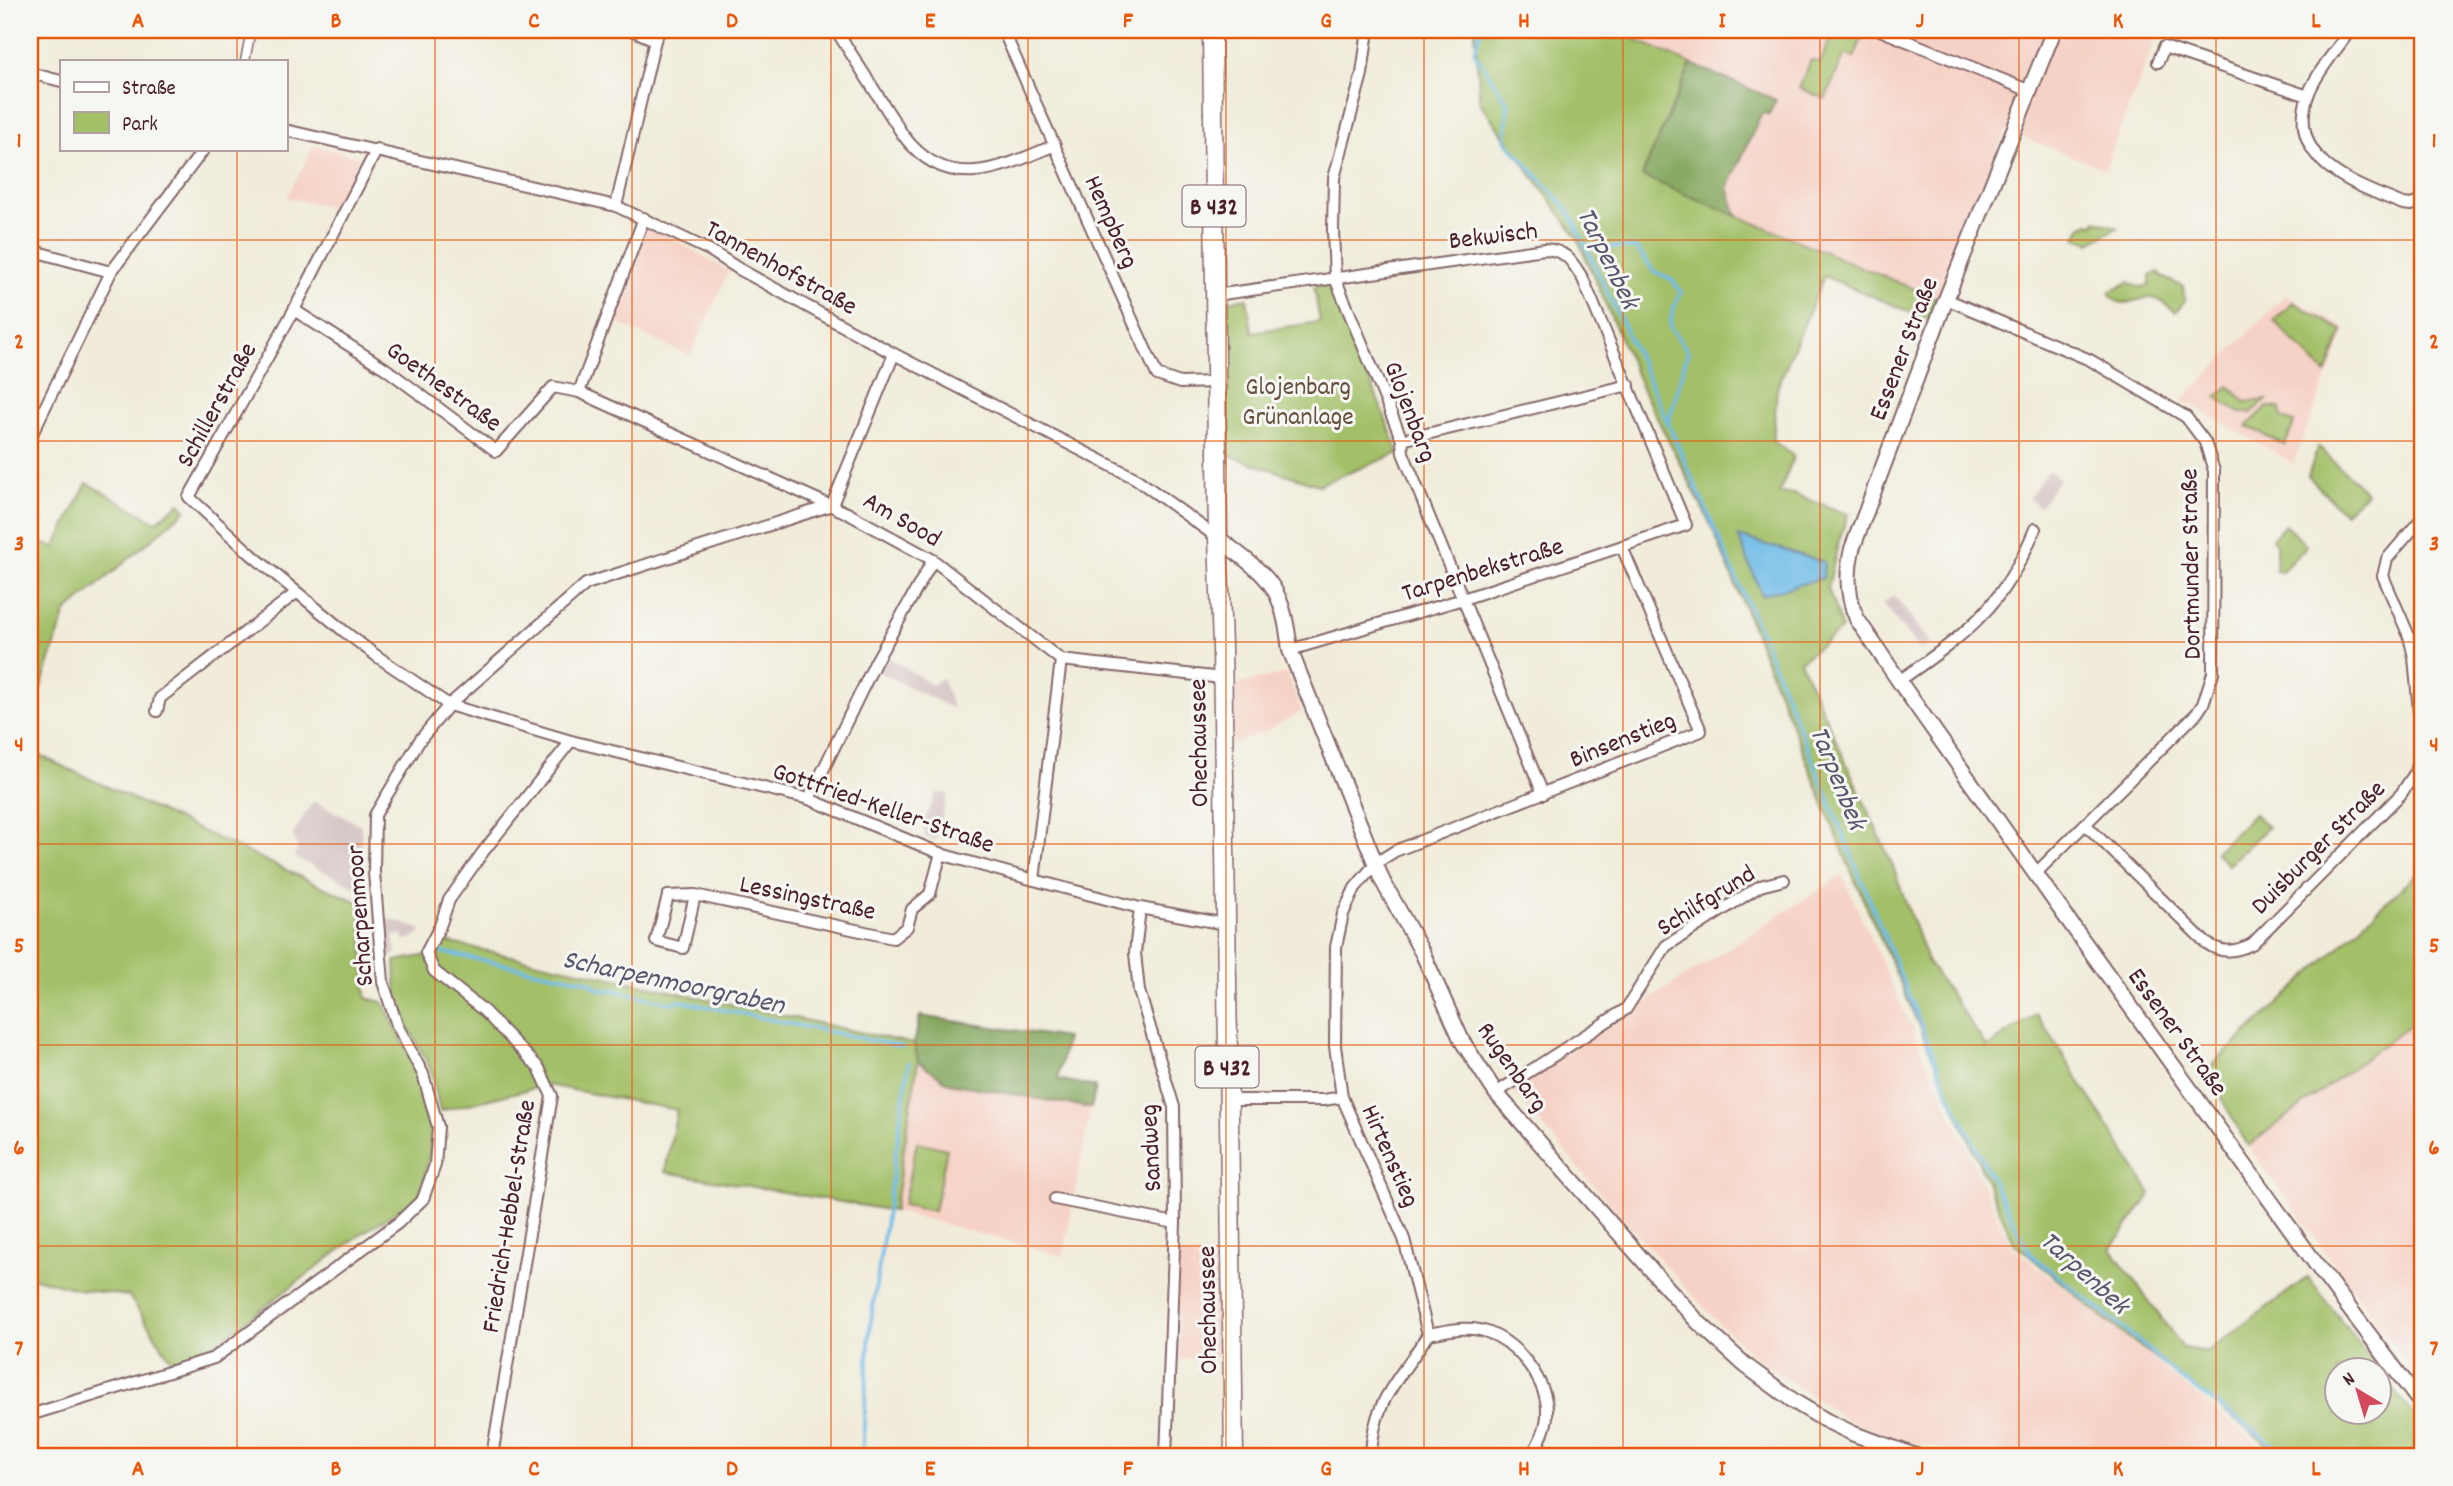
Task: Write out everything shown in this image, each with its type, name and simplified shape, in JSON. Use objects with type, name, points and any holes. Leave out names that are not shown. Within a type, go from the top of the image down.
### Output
[{"type":"main road","name":"Ohechaussee","points":[[1212,30],[1234,1456]]},
{"type":"street","points":[[245,60],[251,30]]},
{"type":"street","points":[[617,206],[658,35],[632,30]]},
{"type":"street","points":[[836,30],[903,135],[913,149],[928,160],[966,173],[980,172],[1020,160],[1055,145]]},
{"type":"street","name":"Hempberg","points":[[1003,30],[1157,375],[1180,383],[1216,383]]},
{"type":"street","name":"Glojenbarg","points":[[1368,30],[1362,74],[1334,178],[1335,278],[1402,440],[1403,453],[1543,794]]},
{"type":"street","points":[[1880,30],[2030,91]]},
{"type":"street","name":"Essener Straße","points":[[2054,30],[1946,299],[1864,514],[1849,562],[1848,582],[1853,608],[1857,619],[1899,681],[2035,874],[2321,1270],[2423,1406]]},
{"type":"street","points":[[2350,30],[2308,96],[2304,128],[2307,140],[2322,162],[2349,180],[2403,204],[2411,205],[2423,201]]},
{"type":"street","points":[[2158,62],[2164,47],[2308,96]]},
{"type":"street","points":[[30,74],[60,80]]},
{"type":"street","name":"Tannenhofstraße","points":[[287,130],[617,206],[711,251],[738,269],[894,354],[1135,478],[1218,538]]},
{"type":"street","name":"Schillerstraße","points":[[377,149],[294,310],[189,497],[296,593],[378,657],[449,705]]},
{"type":"street","points":[[30,438],[111,272],[203,150]]},
{"type":"street","points":[[579,392],[644,218]]},
{"type":"street","name":"Bekwisch","points":[[1215,295],[1545,249],[1558,250],[1570,259],[1583,279],[1686,525]]},
{"type":"street","points":[[30,250],[111,272]]},
{"type":"street","name":"Dortmunder Straße","points":[[1946,299],[2090,360],[2145,391],[2186,417],[2205,442],[2212,460],[2215,488],[2214,673],[2209,690],[2197,713],[2035,874]]},
{"type":"street","name":"Goethestraße","points":[[294,310],[386,369],[496,451],[553,387]]},
{"type":"street","points":[[832,505],[894,354]]},
{"type":"street","points":[[1402,440],[1629,385]]},
{"type":"street","name":"Am Sood","points":[[553,387],[579,392],[832,505],[933,560],[1061,660]]},
{"type":"street","name":"Scharpenmoor","points":[[30,1415],[214,1357],[398,1223],[423,1199],[435,1165],[438,1127],[423,1074],[397,1025],[383,982],[374,873],[375,815],[420,740],[449,705],[586,584],[832,505]]},
{"type":"street","name":"Duisburger Straße","points":[[2085,824],[2206,943],[2222,951],[2234,951],[2252,944],[2401,794],[2415,773],[2422,744],[2414,657],[2409,636],[2383,576],[2384,567],[2392,554],[2423,517]]},
{"type":"street","name":"Tarpenbekstraße","points":[[1290,650],[1463,599],[1686,525]]},
{"type":"street","points":[[1899,681],[1959,638],[1984,615],[2007,585],[2035,529]]},
{"type":"street","name":"Rugenbarg","points":[[1218,538],[1268,578],[1277,592],[1283,609],[1290,650],[1382,880],[1432,972],[1462,1041],[1496,1093],[1698,1322],[1745,1365],[1795,1402],[1825,1420],[1854,1434],[1916,1456]]},
{"type":"street","name":"Binsenstieg","points":[[1376,863],[1395,851],[1701,731],[1622,547]]},
{"type":"street","points":[[809,799],[876,661],[933,560]]},
{"type":"street","points":[[157,711],[160,698],[296,593]]},
{"type":"street","points":[[1034,880],[1061,660],[1222,678]]},
{"type":"street","name":"Gottfried-Keller-Straße","points":[[449,705],[571,741],[809,799],[941,853],[1034,880],[1140,908],[1225,924]]},
{"type":"street","name":"Friedrich-Hebbel-Straße","points":[[492,1456],[552,1096],[538,1068],[483,1010],[434,971],[426,953],[449,900],[483,852],[571,741]]},
{"type":"street","name":"Lessingstraße","points":[[695,895],[683,948],[656,942],[668,896],[695,895],[893,938],[907,927],[912,909],[930,894],[941,853]]},
{"type":"street","name":"Hirtenstieg","points":[[1376,863],[1355,888],[1343,914],[1336,947],[1335,1046],[1342,1097],[1404,1238],[1428,1334]]},
{"type":"street","name":"Schilfgrund","points":[[1496,1093],[1626,1009],[1666,946],[1760,886],[1784,880]]},
{"type":"street","name":"Sandweg","points":[[1140,908],[1135,953],[1139,992],[1174,1107],[1175,1223],[1166,1456]]},
{"type":"street","points":[[1228,1100],[1324,1100],[1342,1097]]},
{"type":"street","name":"Sandweg","points":[[1055,1199],[1175,1223]]},
{"type":"street","points":[[1371,1456],[1376,1416],[1389,1389],[1428,1334],[1463,1328],[1486,1331],[1511,1344],[1527,1361],[1543,1394],[1546,1416],[1539,1443],[1531,1456]]},
{"type":"shaded area","points":[[1629,30],[2159,30],[2105,169],[2006,131],[1938,299],[1642,176],[1626,36]]},
{"type":"shaded area","points":[[314,146],[361,157],[336,209],[287,197]]},
{"type":"shaded area","points":[[645,223],[729,271],[690,356],[611,320]]},
{"type":"shaded area","points":[[2285,295],[2346,329],[2293,463],[2195,407],[2181,402]]},
{"type":"shaded area","points":[[2048,470],[2060,478],[2040,507],[2028,499]]},
{"type":"shaded area","points":[[1894,595],[1931,644],[1920,651],[1883,603]]},
{"type":"shaded area","points":[[890,658],[932,685],[942,678],[953,709],[878,671],[884,661]]},
{"type":"shaded area","points":[[1286,673],[1302,711],[1264,732],[1232,744],[1231,686]]},
{"type":"shaded area","points":[[937,792],[948,794],[936,841],[925,837],[924,821]]},
{"type":"shaded area","points":[[313,801],[361,825],[362,890],[294,857],[298,848],[293,835]]},
{"type":"shaded area","points":[[1842,875],[2011,1246],[2273,1456],[1977,1456],[1906,1442],[1846,1420],[1756,1358],[1716,1320],[1627,1224],[1511,1089]]},
{"type":"shaded area","points":[[390,919],[423,930],[404,940],[403,934],[393,936],[396,955],[388,957],[386,921]]},
{"type":"shaded area","points":[[2423,1015],[2423,1386],[2248,1146]]},
{"type":"shaded area","points":[[918,1061],[949,1083],[1091,1108],[1063,1256],[894,1211]]},
{"type":"shaded area","points":[[1217,1254],[1220,1357],[1179,1359],[1177,1255]]},
{"type":"green space","points":[[1475,30],[1629,30],[1627,36],[1691,64],[1642,176],[1938,299],[1929,320],[1824,276],[1777,388],[1773,441],[1794,456],[1779,493],[1794,494],[1848,514],[1828,588],[1842,629],[1800,661],[1892,864],[1927,961],[1987,1047],[2037,1014],[2151,1194],[2111,1249],[2183,1348],[2207,1352],[2308,1277],[2368,1356],[2324,1356],[2324,1426],[2394,1426],[2394,1390],[2423,1428],[2423,1456],[2282,1456],[2108,1322],[2014,1243],[1849,866],[1712,527],[1641,386],[1577,237],[1480,103]]},
{"type":"green space","points":[[1834,30],[1865,31],[1854,58],[1845,54],[1825,99],[1799,88],[1811,60],[1820,63]]},
{"type":"green space","points":[[1691,64],[1776,100],[1769,114],[1761,114],[1728,188],[1737,216],[1642,176]]},
{"type":"green space","points":[[2096,220],[2117,228],[2090,243],[2076,238],[2081,227],[2094,224]]},
{"type":"green space","points":[[2159,272],[2162,277],[2183,287],[2185,301],[2175,312],[2157,299],[2122,303],[2112,298],[2109,292],[2129,282],[2139,287],[2147,286],[2150,284],[2150,276]]},
{"type":"green space","name":"Glojenbarg Grünanlage","points":[[1332,284],[1399,453],[1318,485],[1222,453],[1220,302],[1247,298],[1252,332],[1320,322],[1314,287]]},
{"type":"green space","points":[[2293,302],[2343,331],[2326,374],[2274,321]]},
{"type":"green space","points":[[2229,386],[2245,402],[2267,400],[2251,413],[2240,413],[2216,397]]},
{"type":"green space","points":[[2267,407],[2280,408],[2282,417],[2294,423],[2285,445],[2247,426]]},
{"type":"green space","points":[[2318,447],[2367,493],[2344,513],[2308,476]]},
{"type":"green space","points":[[87,483],[156,522],[180,503],[186,510],[66,612],[30,720],[30,540],[55,547]]},
{"type":"green space","points":[[2285,525],[2307,546],[2281,572],[2276,571],[2276,544],[2272,539]]},
{"type":"green space","points":[[30,751],[361,903],[366,998],[383,1002],[420,1075],[435,1128],[420,1197],[361,1234],[213,1346],[173,1363],[129,1296],[78,1289],[30,1277]]},
{"type":"green space","points":[[2254,814],[2268,827],[2228,865],[2215,852]]},
{"type":"green space","points":[[2423,868],[2423,1015],[2248,1146],[2206,1071]]},
{"type":"green space","points":[[437,940],[914,1044],[918,1061],[894,1211],[665,1172],[677,1110],[547,1085],[440,1111],[431,1070],[397,1005],[395,961],[429,955]]},
{"type":"green space","points":[[920,1016],[1066,1038],[1058,1079],[1096,1087],[1091,1108],[949,1083],[918,1061],[914,1044]]},
{"type":"green space","points":[[917,1142],[947,1149],[934,1211],[903,1205]]},
{"type":"water","points":[[1738,536],[1824,562],[1823,578],[1762,595]]},
{"type":"waterway","name":"Tarpenbek","points":[[1481,30],[1474,52],[1508,104],[1505,140],[1569,211],[1648,378],[1761,634],[1949,1094],[2030,1254],[2135,1338],[2180,1378],[2289,1456]]},
{"type":"waterway","points":[[1585,246],[1636,248],[1654,271],[1672,280],[1681,292],[1673,309],[1670,327],[1688,351],[1668,423]]},
{"type":"waterway","name":"Scharpenmoorgraben","points":[[436,951],[588,981],[600,990],[614,990],[671,1003],[680,1001],[903,1047]]},
{"type":"waterway","name":"Scharpenmoorgraben","points":[[862,1456],[870,1327],[909,1062]]}]
